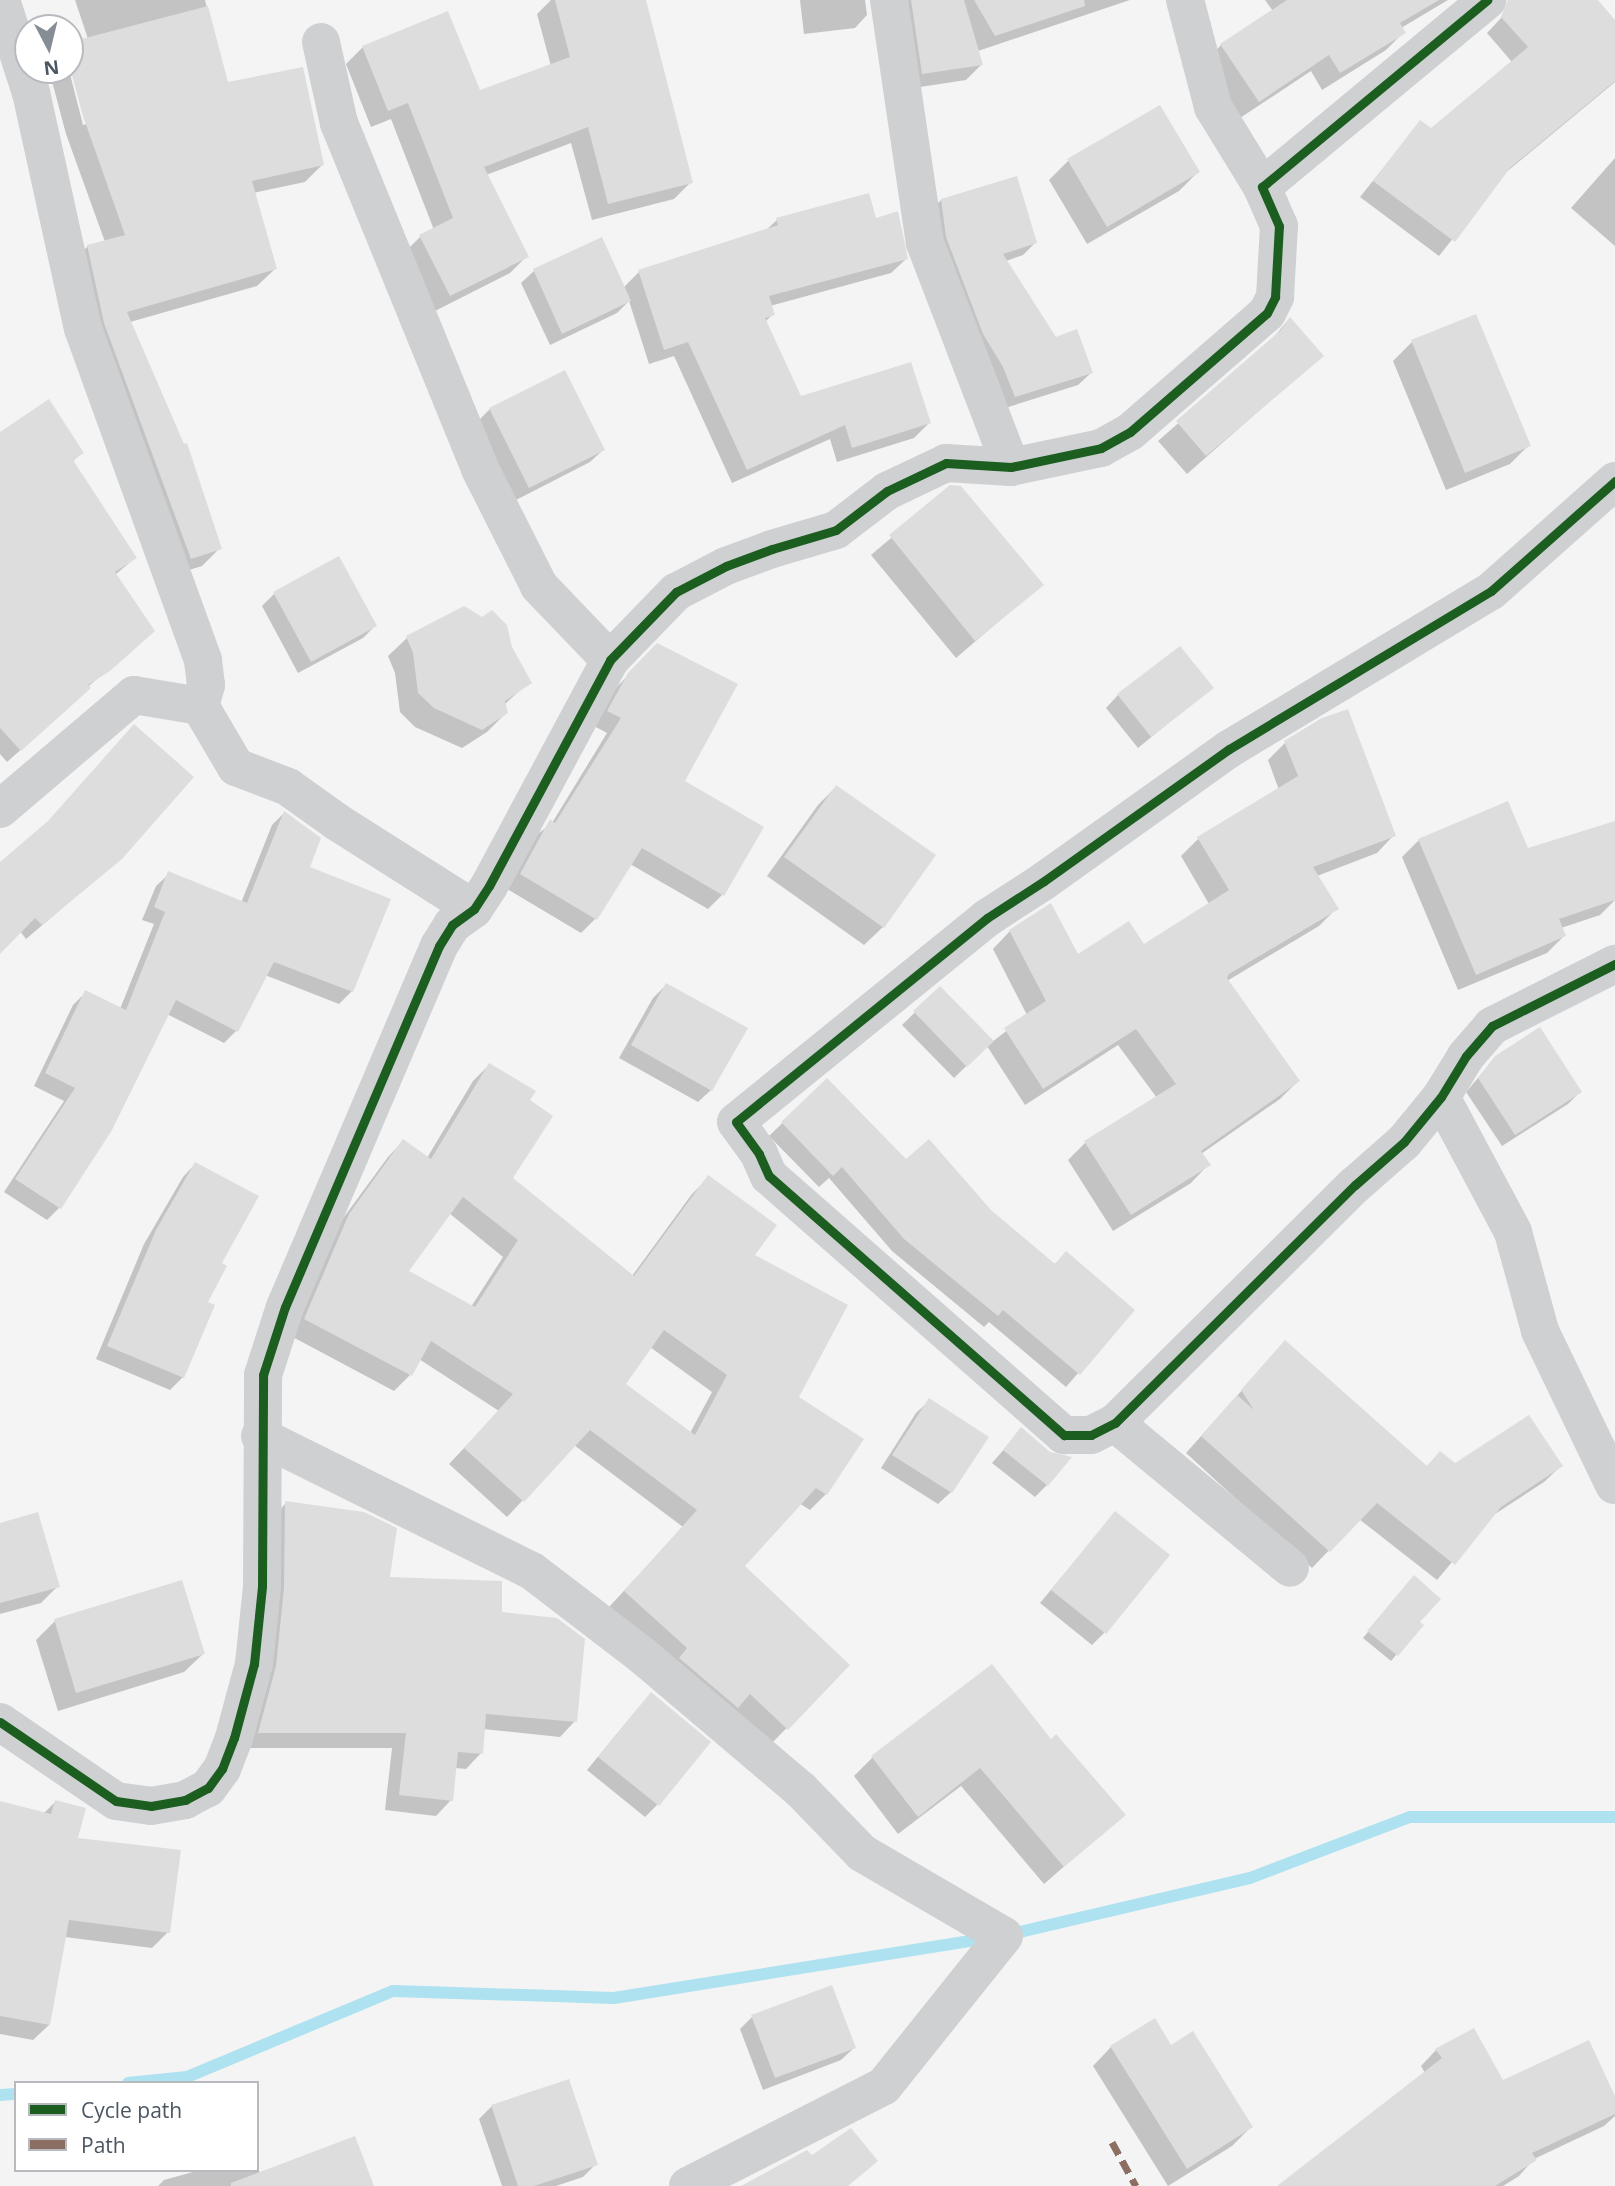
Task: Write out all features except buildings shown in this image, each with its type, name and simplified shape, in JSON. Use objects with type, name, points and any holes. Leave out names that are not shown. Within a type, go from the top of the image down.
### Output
[{"type":"street","points":[[1,0],[31,93],[83,329],[202,660],[206,685],[200,706],[236,767],[288,786],[337,822],[474,909]]},
{"type":"street","points":[[889,0],[925,243],[1011,467]]},
{"type":"street","points":[[0,1722],[116,1801],[151,1806],[185,1800],[208,1788],[222,1769],[234,1738],[254,1664],[262,1586],[260,1436],[263,1375],[285,1307],[439,946],[452,925],[474,909],[610,660],[676,592],[726,566],[836,530],[887,491],[946,463],[1011,467],[1101,448],[1130,432],[1267,313],[1275,297],[1279,226],[1262,187],[1213,107],[1185,0]]},
{"type":"street","points":[[1262,187],[1488,0]]},
{"type":"street","points":[[321,42],[339,123],[480,469],[540,586],[610,660]]},
{"type":"street","points":[[1615,481],[1491,591],[1229,749],[1044,881],[987,918],[736,1122],[759,1154],[769,1176],[1063,1435],[1091,1435],[1115,1423],[1355,1185],[1404,1142],[1441,1097],[1466,1056],[1492,1027],[1615,964]]},
{"type":"street","points":[[0,809],[134,695],[200,706]]},
{"type":"street","points":[[1441,1097],[1513,1232],[1540,1331],[1614,1485]]},
{"type":"street","points":[[1115,1423],[1290,1568]]},
{"type":"street","points":[[260,1436],[532,1571],[643,1657],[802,1790],[862,1853],[1004,1936],[884,2087],[688,2186]]},
{"type":"waterway","points":[[1007,1935],[1250,1878],[1410,1817],[1615,1817]]},
{"type":"waterway","points":[[148,2081],[187,2077],[393,1991],[614,1998],[989,1938]]},
{"type":"waterway","points":[[0,2095],[14,2094]]},
{"type":"marked path","points":[[1112,2142],[1136,2186]]},
{"type":"cycle path","points":[[0,1722],[116,1801],[151,1806],[185,1800],[208,1788],[222,1769],[234,1738],[254,1664],[262,1586],[263,1375],[285,1307],[439,946],[452,925],[474,909],[489,886],[610,660],[676,592],[726,566],[836,530],[887,491],[946,463],[1011,467],[1101,448],[1130,432],[1267,313],[1275,297],[1279,226],[1262,187],[1487,0]]},
{"type":"cycle path","points":[[1615,481],[1491,591],[1229,749],[1044,881],[987,918],[736,1122],[759,1154],[769,1176],[1064,1435],[1091,1435],[1115,1423],[1355,1185],[1404,1142],[1441,1097],[1466,1056],[1492,1026],[1615,964]]}]
